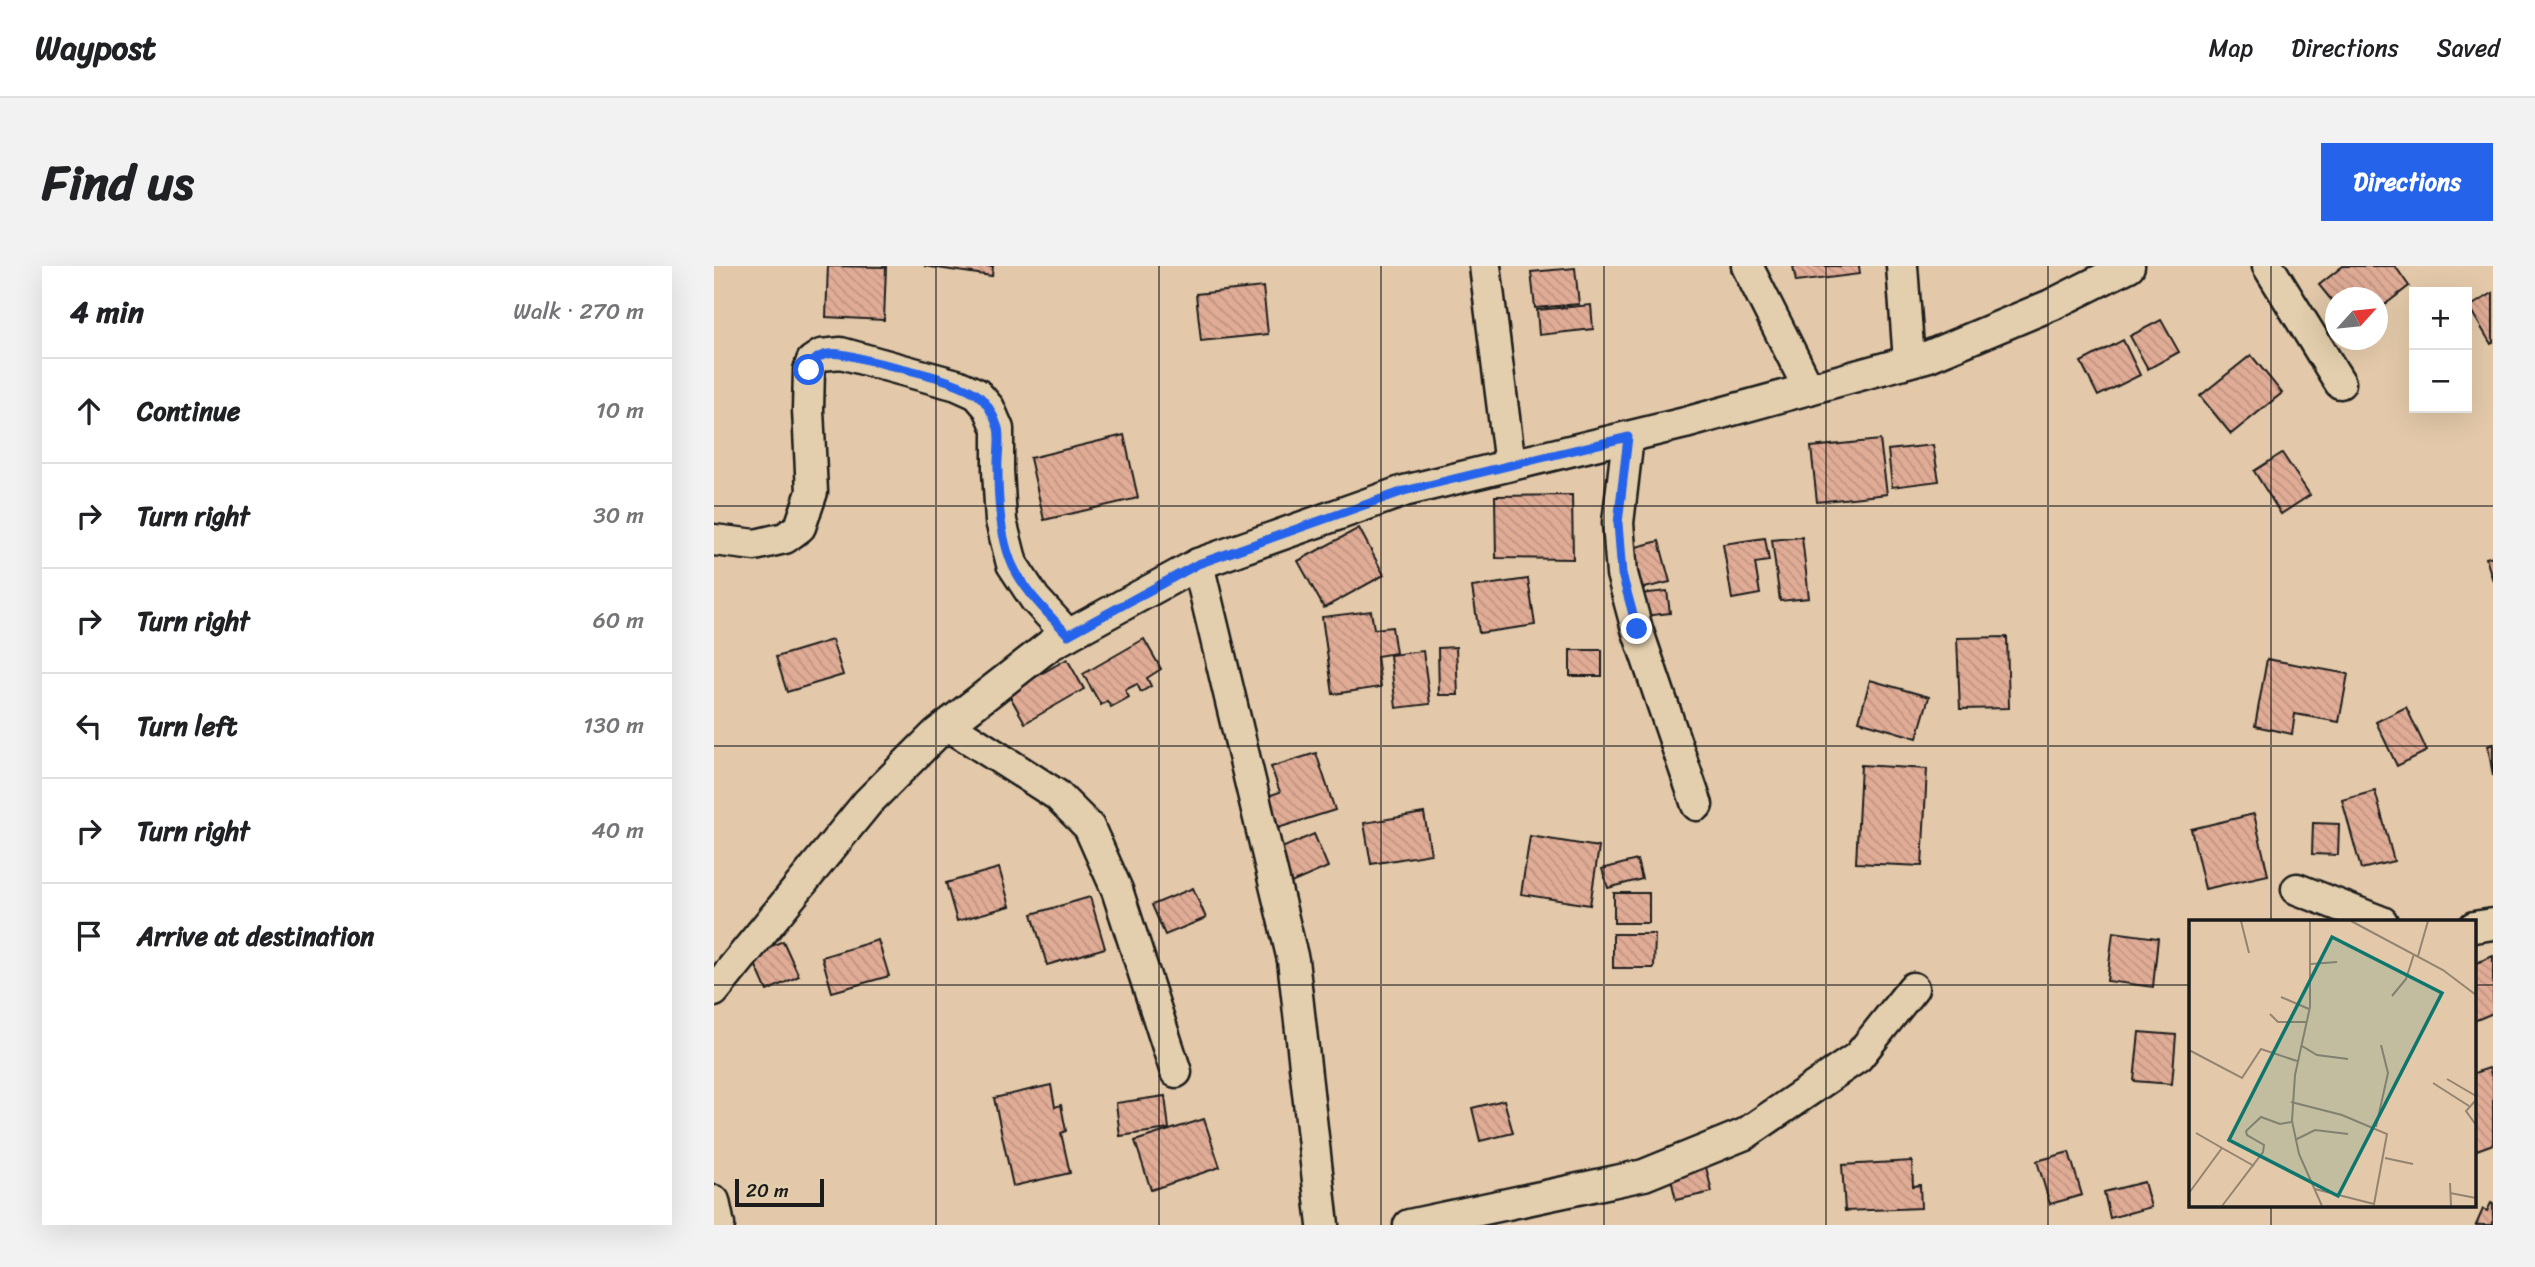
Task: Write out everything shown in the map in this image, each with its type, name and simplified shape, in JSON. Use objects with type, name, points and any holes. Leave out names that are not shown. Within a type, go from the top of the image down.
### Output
[{"type":"street","points":[[1485,266],[1510,465]]},
{"type":"street","points":[[1747,266],[1809,389]]},
{"type":"street","points":[[1902,266],[1909,361]]},
{"type":"street","points":[[714,991],[868,802],[948,725],[1051,645],[1198,564],[1404,491],[1628,437],[1929,356],[2051,305],[2129,266]]},
{"type":"street","points":[[2268,266],[2340,383]]},
{"type":"street","points":[[714,540],[755,545],[785,538],[800,527],[812,492],[809,370],[812,361],[821,355],[841,353],[957,384],[977,394],[989,408],[998,429],[1001,521],[1012,564],[1035,599],[1068,635]]},
{"type":"street","points":[[1628,437],[1618,523],[1622,574],[1637,629],[1697,805]]},
{"type":"street","points":[[1198,564],[1293,960],[1323,1225]]},
{"type":"street","points":[[948,725],[1057,795],[1088,827],[1117,890],[1176,1072]]},
{"type":"street","points":[[2297,889],[2377,920]]},
{"type":"street","points":[[1409,1225],[1644,1175],[1745,1135],[1858,1057],[1913,988]]},
{"type":"street","points":[[714,1201],[719,1225]]},
{"type":"building","points":[[828,266],[886,267],[884,320],[826,317]]},
{"type":"building","points":[[924,266],[993,266],[992,276]]},
{"type":"building","points":[[1793,266],[1859,266],[1860,274],[1796,282]]},
{"type":"building","points":[[2343,266],[2395,266],[2409,286],[2388,302],[2388,287],[2325,287],[2325,292],[2319,285]]},
{"type":"building","points":[[1575,268],[1579,304],[1535,308],[1531,272]]},
{"type":"building","points":[[1263,287],[1268,334],[1201,341],[1196,294]]},
{"type":"building","points":[[2493,293],[2493,343],[2491,344],[2472,312],[2472,305]]},
{"type":"building","points":[[1591,305],[1593,329],[1539,335],[1537,310]]},
{"type":"building","points":[[2161,320],[2179,352],[2148,369],[2130,336]]},
{"type":"building","points":[[2123,340],[2140,375],[2098,396],[2081,362]]},
{"type":"building","points":[[2251,355],[2282,393],[2231,434],[2200,396]]},
{"type":"building","points":[[1124,435],[1138,498],[1044,520],[1030,458]]},
{"type":"building","points":[[1880,440],[1887,494],[1817,502],[1811,447]]},
{"type":"building","points":[[1933,445],[1939,481],[1892,487],[1888,450]]},
{"type":"building","points":[[2282,453],[2310,495],[2281,514],[2254,471]]},
{"type":"building","points":[[1572,495],[1573,559],[1496,558],[1495,496]]},
{"type":"building","points":[[1359,528],[1384,575],[1324,608],[1298,561]]},
{"type":"building","points":[[1802,537],[1809,598],[1780,601],[1772,540]]},
{"type":"building","points":[[1765,538],[1769,561],[1755,563],[1760,594],[1732,599],[1723,544]]},
{"type":"building","points":[[1659,541],[1670,582],[1636,590],[1625,550]]},
{"type":"building","points":[[2493,556],[2493,581],[2486,558]]},
{"type":"building","points":[[1528,579],[1535,625],[1479,633],[1472,587]]},
{"type":"building","points":[[1667,591],[1670,613],[1643,616],[1640,594]]},
{"type":"building","points":[[1371,611],[1374,629],[1392,627],[1396,653],[1377,656],[1381,687],[1333,694],[1322,617]]},
{"type":"building","points":[[2007,637],[2009,708],[1960,709],[1957,638]]},
{"type":"building","points":[[1144,639],[1161,669],[1147,678],[1151,686],[1141,692],[1137,684],[1125,690],[1129,697],[1111,707],[1107,701],[1101,705],[1083,674]]},
{"type":"building","points":[[832,640],[843,675],[787,692],[776,657]]},
{"type":"building","points":[[1456,647],[1458,695],[1439,695],[1438,648]]},
{"type":"building","points":[[1570,650],[1602,650],[1602,676],[1570,676]]},
{"type":"building","points":[[1423,651],[1430,704],[1396,708],[1390,655]]},
{"type":"building","points":[[1067,659],[1084,689],[1025,723],[1008,693]]},
{"type":"building","points":[[2267,659],[2348,674],[2339,722],[2295,714],[2292,734],[2255,726]]},
{"type":"building","points":[[1870,680],[1929,697],[1917,738],[1859,721]]},
{"type":"building","points":[[2406,707],[2427,751],[2397,766],[2376,722]]},
{"type":"building","points":[[2493,744],[2493,776],[2488,746]]},
{"type":"building","points":[[1316,753],[1335,810],[1278,828],[1268,796],[1280,792],[1271,767]]},
{"type":"building","points":[[1861,765],[1927,769],[1922,866],[1856,863]]},
{"type":"building","points":[[2375,791],[2394,861],[2361,869],[2342,800]]},
{"type":"building","points":[[1424,813],[1431,854],[1371,864],[1364,823]]},
{"type":"building","points":[[2254,814],[2268,875],[2205,889],[2191,829]]},
{"type":"building","points":[[2313,823],[2339,824],[2338,855],[2312,854]]},
{"type":"building","points":[[1314,834],[1328,867],[1275,890],[1261,857]]},
{"type":"building","points":[[1530,836],[1599,847],[1590,905],[1521,894]]},
{"type":"building","points":[[1637,860],[1642,879],[1608,888],[1602,869]]},
{"type":"building","points":[[999,868],[1010,906],[957,921],[946,883]]},
{"type":"building","points":[[1193,888],[1206,918],[1165,935],[1152,905]]},
{"type":"building","points":[[1614,893],[1649,893],[1649,923],[1614,923]]},
{"type":"building","points":[[1090,897],[1105,948],[1047,965],[1032,914]]},
{"type":"building","points":[[2113,932],[2158,938],[2153,987],[2107,981]]},
{"type":"building","points":[[1613,934],[1655,934],[1654,968],[1613,968]]},
{"type":"building","points":[[878,940],[889,976],[832,992],[822,957]]},
{"type":"building","points":[[783,941],[799,976],[767,991],[751,955]]},
{"type":"building","points":[[2493,956],[2493,1013],[2476,1020],[2476,963]]},
{"type":"building","points":[[2139,1032],[2176,1035],[2172,1084],[2134,1081]]},
{"type":"building","points":[[2489,1068],[2493,1081],[2493,1144],[2476,1150],[2476,1072]]},
{"type":"building","points":[[1051,1085],[1055,1107],[1061,1105],[1066,1131],[1061,1133],[1070,1173],[1013,1186],[994,1098]]},
{"type":"building","points":[[1165,1096],[1169,1129],[1120,1136],[1116,1103]]},
{"type":"building","points":[[1504,1100],[1513,1133],[1480,1141],[1472,1108]]},
{"type":"building","points":[[1204,1119],[1220,1167],[1151,1190],[1135,1141]]},
{"type":"building","points":[[1701,1146],[1712,1192],[1676,1200],[1665,1154]]},
{"type":"building","points":[[2069,1152],[2082,1195],[2050,1204],[2037,1161]]},
{"type":"building","points":[[1912,1161],[1913,1186],[1920,1185],[1921,1208],[1845,1211],[1842,1165]]},
{"type":"building","points":[[2144,1182],[2151,1207],[2110,1218],[2104,1192]]},
{"type":"building","points":[[2491,1203],[2493,1225],[2476,1225],[2483,1209],[2487,1211]]},
{"type":"route","points":[[809,370],[812,361],[821,355],[841,353],[957,384],[977,394],[989,408],[998,429],[1001,521],[1012,564],[1035,599],[1068,635],[1198,564],[1404,491],[1628,437],[1618,523],[1622,574],[1637,629]]}]
